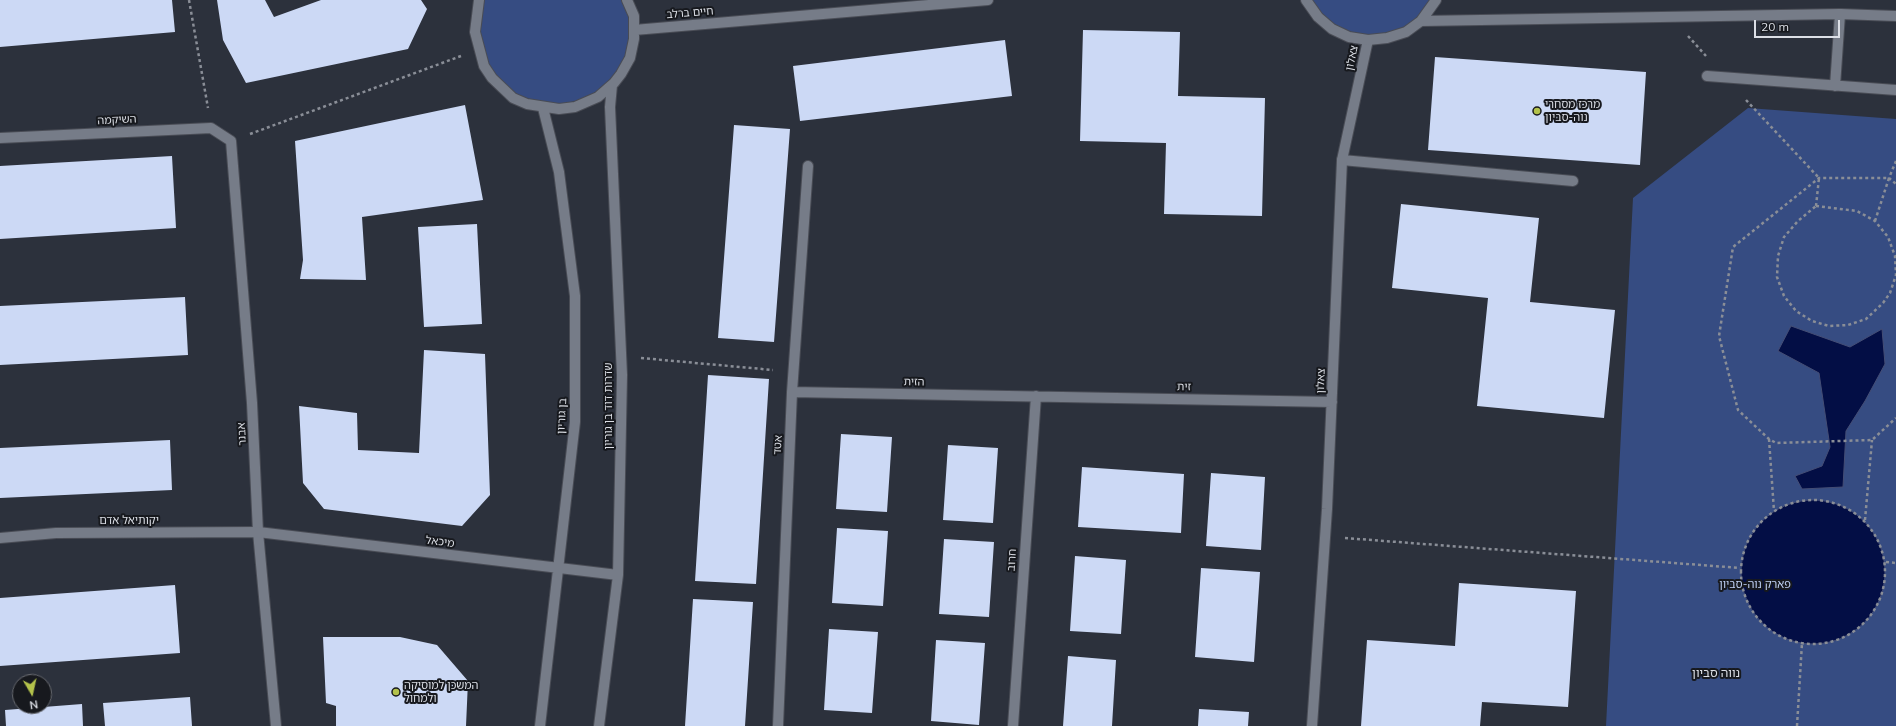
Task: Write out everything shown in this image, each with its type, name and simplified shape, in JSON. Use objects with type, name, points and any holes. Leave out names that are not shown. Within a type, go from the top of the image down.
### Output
[{"type":"street","points":[[479,0],[475,32],[478,50],[484,66],[500,87],[513,98],[527,104],[543,108],[558,109],[586,103],[598,97],[622,74],[630,58],[634,39],[634,16],[627,0]]},
{"type":"street","name":"חיים ברלב","points":[[634,30],[988,0]]},
{"type":"street","points":[[1304,0],[1318,17],[1332,29],[1350,37],[1368,40],[1388,38],[1406,32],[1421,21],[1436,0]]},
{"type":"street","points":[[1421,21],[1840,14],[1896,16]]},
{"type":"street","points":[[1835,86],[1840,14]]},
{"type":"street","name":"צאלון","points":[[1312,726],[1325,537],[1342,160],[1368,40]]},
{"type":"street","points":[[1707,76],[1896,90]]},
{"type":"street","name":"שדרות דוד בן גוריון","points":[[599,726],[618,575],[621,356],[610,107],[612,85]]},
{"type":"street","name":"בן גוריון","points":[[540,726],[575,422],[575,296],[559,172],[543,108]]},
{"type":"street","name":"השיקמה","points":[[0,138],[211,128]]},
{"type":"street","points":[[211,128],[231,141]]},
{"type":"street","name":"אבנר","points":[[231,141],[252,403],[258,532],[276,726]]},
{"type":"street","points":[[1342,160],[1573,181]]},
{"type":"street","name":"אטד","points":[[778,726],[792,392],[808,166]]},
{"type":"street","name":"הזית","points":[[792,392],[1036,396]]},
{"type":"street","name":"זית","points":[[1036,396],[1332,402]]},
{"type":"street","name":"חרוב","points":[[1013,726],[1036,396]]},
{"type":"street","name":"מיכאל","points":[[258,532],[618,575]]},
{"type":"street","name":"יקותיאל אדם","points":[[0,538],[56,533],[258,532]]},
{"type":"path","points":[[189,0],[211,128]]},
{"type":"path","points":[[1670,16],[1819,178],[1816,206],[1798,221],[1784,237],[1778,256],[1777,277],[1784,296],[1796,311],[1812,321],[1829,326],[1848,325],[1866,319],[1880,308],[1890,292],[1896,275],[1895,256],[1888,236],[1875,221],[1857,211],[1816,206]]},
{"type":"path","points":[[231,141],[478,50]]},
{"type":"path","points":[[1875,221],[1896,161]]},
{"type":"path","points":[[1872,440],[1776,442],[1769,439],[1738,410],[1719,336],[1734,247],[1819,178],[1889,178],[1896,184]]},
{"type":"path","points":[[621,356],[794,371]]},
{"type":"path","points":[[1865,520],[1872,440],[1896,418]]},
{"type":"path","points":[[1769,439],[1774,511]]},
{"type":"path","points":[[1800,500],[1824,500],[1846,507],[1865,520],[1879,540],[1886,562],[1885,586],[1877,608],[1862,626],[1842,639],[1817,645],[1793,642],[1771,632],[1754,615],[1743,593],[1740,568],[1745,544],[1758,524],[1774,511],[1800,500]]},
{"type":"path","points":[[1325,537],[1740,568]]},
{"type":"path","points":[[1886,562],[1896,562]]},
{"type":"path","points":[[1797,726],[1802,643]]},
{"type":"green space","points":[[483,0],[623,0],[629,17],[630,39],[625,60],[619,72],[608,82],[598,91],[581,100],[556,105],[519,98],[493,74],[483,55],[479,31]]},
{"type":"green space","points":[[1309,0],[1432,0],[1419,19],[1404,30],[1368,38],[1334,27]]},
{"type":"green space","name":"פארק נוה-סביון","points":[[1748,108],[1896,119],[1896,726],[1606,726],[1633,198]]},
{"type":"shaded area","points":[[1791,326],[1850,347],[1882,329],[1885,364],[1865,401],[1846,431],[1843,487],[1802,489],[1795,476],[1822,466],[1830,447],[1819,373],[1778,351]]},
{"type":"shaded area","points":[[1806,500],[1820,500],[1847,508],[1859,516],[1869,526],[1880,544],[1884,558],[1884,586],[1880,600],[1869,618],[1859,628],[1841,639],[1820,644],[1806,644],[1779,636],[1767,628],[1757,618],[1746,600],[1741,579],[1741,565],[1749,538],[1757,526],[1767,516],[1785,505]]},
{"type":"building","points":[[0,0],[172,0],[175,32],[0,47]]},
{"type":"building","points":[[217,0],[265,0],[274,17],[321,0],[421,0],[427,9],[408,49],[246,83],[223,40]]},
{"type":"building","points":[[1083,30],[1180,32],[1178,96],[1265,98],[1262,216],[1164,214],[1166,143],[1080,141]]},
{"type":"building","points":[[1005,40],[1012,96],[800,121],[793,66]]},
{"type":"building","name":"מרכז מסחרי נוה-סביון","points":[[1435,57],[1646,72],[1640,165],[1428,150]]},
{"type":"building","points":[[465,105],[483,200],[362,217],[366,280],[300,279],[303,260],[295,141]]},
{"type":"building","points":[[734,125],[790,129],[774,342],[718,338]]},
{"type":"building","points":[[172,156],[176,228],[0,239],[0,166]]},
{"type":"building","points":[[1401,204],[1539,218],[1530,302],[1615,310],[1604,418],[1477,406],[1488,298],[1392,288]]},
{"type":"building","points":[[477,224],[482,324],[424,327],[418,227]]},
{"type":"building","points":[[185,297],[188,355],[0,365],[0,306]]},
{"type":"building","points":[[424,350],[485,354],[490,495],[462,526],[324,509],[303,483],[299,406],[357,413],[358,450],[419,453]]},
{"type":"building","points":[[708,375],[769,379],[756,584],[695,581]]},
{"type":"building","points":[[841,434],[892,437],[887,512],[836,509]]},
{"type":"building","points":[[170,440],[172,490],[0,498],[0,448]]},
{"type":"building","points":[[948,445],[998,448],[993,523],[943,520]]},
{"type":"building","points":[[1082,467],[1184,474],[1181,533],[1078,527]]},
{"type":"building","points":[[1211,473],[1265,477],[1261,550],[1206,546]]},
{"type":"building","points":[[837,528],[888,531],[883,606],[832,603]]},
{"type":"building","points":[[944,539],[994,542],[989,617],[939,614]]},
{"type":"building","points":[[1075,556],[1126,560],[1121,634],[1070,631]]},
{"type":"building","points":[[1201,568],[1260,572],[1254,662],[1195,657]]},
{"type":"building","points":[[1459,583],[1576,591],[1568,707],[1482,702],[1480,726],[1361,726],[1367,640],[1455,646]]},
{"type":"building","points":[[175,585],[180,653],[0,666],[0,598]]},
{"type":"building","points":[[693,599],[753,602],[745,726],[685,726]]},
{"type":"building","points":[[829,629],[878,632],[872,713],[824,710]]},
{"type":"building","name":"המשכן למוסיקה ולמחול","points":[[323,637],[400,637],[437,645],[468,681],[466,726],[336,726],[336,706],[326,703]]},
{"type":"building","points":[[936,640],[985,643],[979,725],[931,721]]},
{"type":"building","points":[[1068,656],[1116,660],[1112,726],[1063,726]]},
{"type":"building","points":[[190,697],[192,726],[105,726],[103,703]]},
{"type":"building","points":[[82,704],[83,726],[6,726],[5,710],[12,709],[12,714],[52,714],[52,706]]},
{"type":"building","points":[[1199,709],[1249,712],[1248,726],[1198,726]]},
{"type":"place","name":"מרכז מסחרי נוה-סביון","points":[[1537,111]]},
{"type":"place","name":"המשכן למוסיקה ולמחול","points":[[396,692]]},
{"type":"district","name":"נווה סביון","points":[[1716,673]]}]
